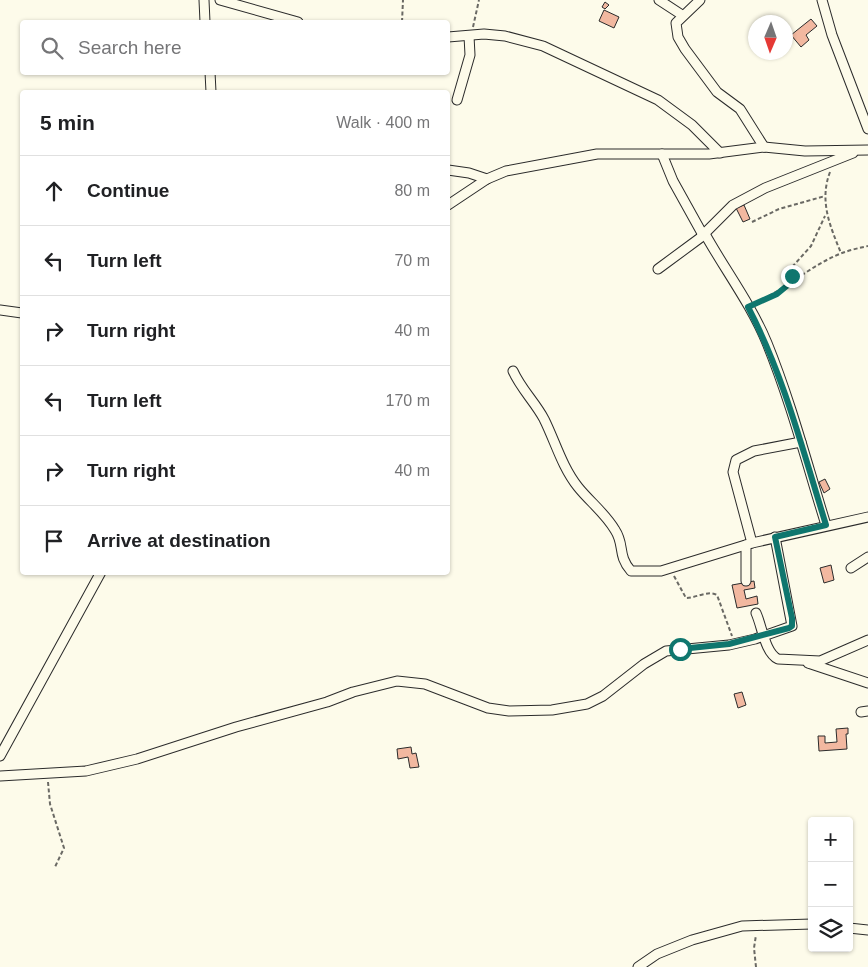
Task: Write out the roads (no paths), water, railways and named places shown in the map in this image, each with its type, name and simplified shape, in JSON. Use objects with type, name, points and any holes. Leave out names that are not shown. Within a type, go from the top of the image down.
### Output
[{"type":"street","points":[[204,0],[205,20]]},
{"type":"street","points":[[220,0],[291,20]]},
{"type":"street","points":[[659,0],[682,15]]},
{"type":"street","points":[[700,0],[682,15],[676,28],[685,49],[717,92],[740,108],[764,147]]},
{"type":"street","points":[[822,0],[832,35],[868,129]]},
{"type":"street","points":[[450,37],[484,34],[505,36],[543,46],[669,107],[720,153]]},
{"type":"street","points":[[457,100],[470,55],[470,36]]},
{"type":"street","points":[[210,75],[211,90]]},
{"type":"street","points":[[450,204],[486,179],[506,171],[611,153],[720,153],[764,147],[805,151],[864,150]]},
{"type":"street","points":[[658,269],[704,234],[733,205],[765,188],[864,150]]},
{"type":"street","points":[[662,154],[673,181],[748,307],[766,342],[802,442],[826,525]]},
{"type":"street","points":[[450,170],[469,173],[486,179]]},
{"type":"street","points":[[0,310],[20,313]]},
{"type":"street","points":[[513,371],[520,386],[543,417],[573,480],[607,517],[617,532],[622,561],[631,571],[663,570],[775,537],[868,517]]},
{"type":"street","points":[[746,581],[749,544],[733,472],[736,460],[754,451],[802,442]]},
{"type":"street","points":[[0,776],[86,771],[137,759],[327,702],[353,692],[397,681],[426,684],[488,708],[509,711],[552,710],[587,704],[603,696],[632,673],[666,651],[710,648],[740,642],[789,628],[793,623],[775,537]]},
{"type":"street","points":[[850,568],[868,557]]},
{"type":"street","points":[[0,756],[99,575]]},
{"type":"street","points":[[756,613],[772,656],[788,661],[820,661],[868,640]]},
{"type":"street","points":[[804,662],[868,683]]},
{"type":"street","points":[[638,967],[657,954],[692,940],[742,926],[808,924]]},
{"type":"street","points":[[853,928],[868,930]]}]
